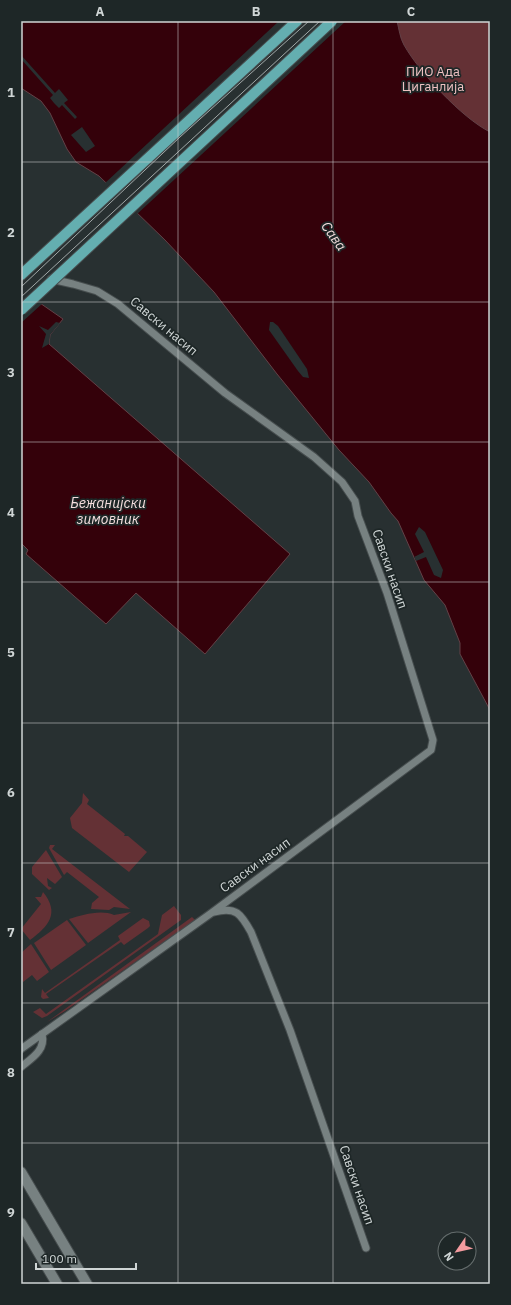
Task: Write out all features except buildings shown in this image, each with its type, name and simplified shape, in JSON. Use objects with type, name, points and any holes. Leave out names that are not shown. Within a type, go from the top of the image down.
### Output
[{"type":"main road","points":[[21,275],[297,21]]},
{"type":"main road","points":[[21,310],[332,21]]},
{"type":"main road","points":[[21,1172],[87,1284]]},
{"type":"main road","points":[[21,1223],[57,1284]]},
{"type":"street","name":"Савски насип","points":[[21,1049],[210,914],[431,750],[434,740],[376,563],[358,516],[354,501],[347,487],[314,457],[225,393],[118,304],[97,291],[48,279]]},
{"type":"street","name":"Савски насип","points":[[210,914],[233,910],[243,917],[290,1030],[366,1248]]},
{"type":"street","points":[[21,1067],[39,1051],[43,1042],[42,1034]]},
{"type":"green space","name":"ПИО Ада Циганлија","points":[[325,21],[490,21],[490,263]]},
{"type":"green space","points":[[83,793],[89,800],[87,804],[125,834],[124,836],[128,836],[147,852],[129,872],[72,828],[70,818],[82,803]]},
{"type":"green space","points":[[50,845],[55,845],[52,849],[130,909],[114,907],[109,910],[91,909],[92,903],[99,897],[67,872],[64,875],[49,848]]},
{"type":"green space","points":[[46,850],[62,877],[55,884],[47,878],[48,886],[52,888],[49,890],[32,874],[32,867]]},
{"type":"green space","points":[[43,892],[51,906],[50,919],[42,930],[30,940],[21,929],[41,904],[35,897],[41,897]]},
{"type":"green space","points":[[174,906],[181,915],[181,920],[47,1016],[42,1018],[33,1012],[40,1008],[46,1014],[158,934],[162,915]]},
{"type":"green space","points":[[131,912],[88,943],[69,919],[86,914],[109,913],[114,915]]},
{"type":"green space","points":[[192,917],[195,920],[47,1022]]},
{"type":"green space","points":[[143,918],[149,921],[150,926],[148,928],[124,945],[121,942],[46,994],[49,998],[43,999],[41,997],[42,989],[45,993],[120,940],[118,936]]},
{"type":"green space","points":[[67,920],[86,945],[51,970],[34,943]]},
{"type":"green space","points":[[31,944],[49,972],[37,981],[32,975],[23,982],[21,979],[21,953]]},
{"type":"water","name":"Сава","points":[[21,21],[397,21],[404,45],[430,81],[454,105],[490,132],[490,710],[460,654],[460,643],[445,605],[424,580],[398,521],[369,482],[339,450],[277,374],[214,292],[165,240],[99,176],[76,162],[67,149],[50,113],[41,101],[21,88]]},
{"type":"water","name":"Бежанијски зимовник","points":[[37,301],[63,319],[50,335],[49,344],[290,554],[205,654],[136,593],[106,624],[26,554],[28,550],[21,543],[21,316]]},
{"type":"pier","points":[[279,21],[346,21],[136,215],[104,184]]},
{"type":"pier","points":[[21,55],[55,93],[59,89],[68,100],[64,103],[77,117],[75,119],[62,105],[59,108],[54,103],[50,98],[53,95],[21,59]]},
{"type":"pier","points":[[82,127],[95,146],[86,152],[71,135]]},
{"type":"pier","points":[[38,299],[43,303],[21,323],[21,313]]},
{"type":"pier","points":[[56,322],[60,323],[50,335],[49,344],[42,348],[46,334],[39,326],[48,330]]},
{"type":"pier","points":[[270,322],[273,322],[278,326],[307,369],[309,378],[303,377],[298,371],[269,330]]},
{"type":"pier","points":[[419,527],[425,532],[443,570],[441,578],[434,575],[426,557],[416,561],[414,557],[424,552],[415,534]]},
{"type":"tram line","points":[[21,287],[180,137],[309,21]]},
{"type":"tram line","points":[[21,297],[320,21]]}]
